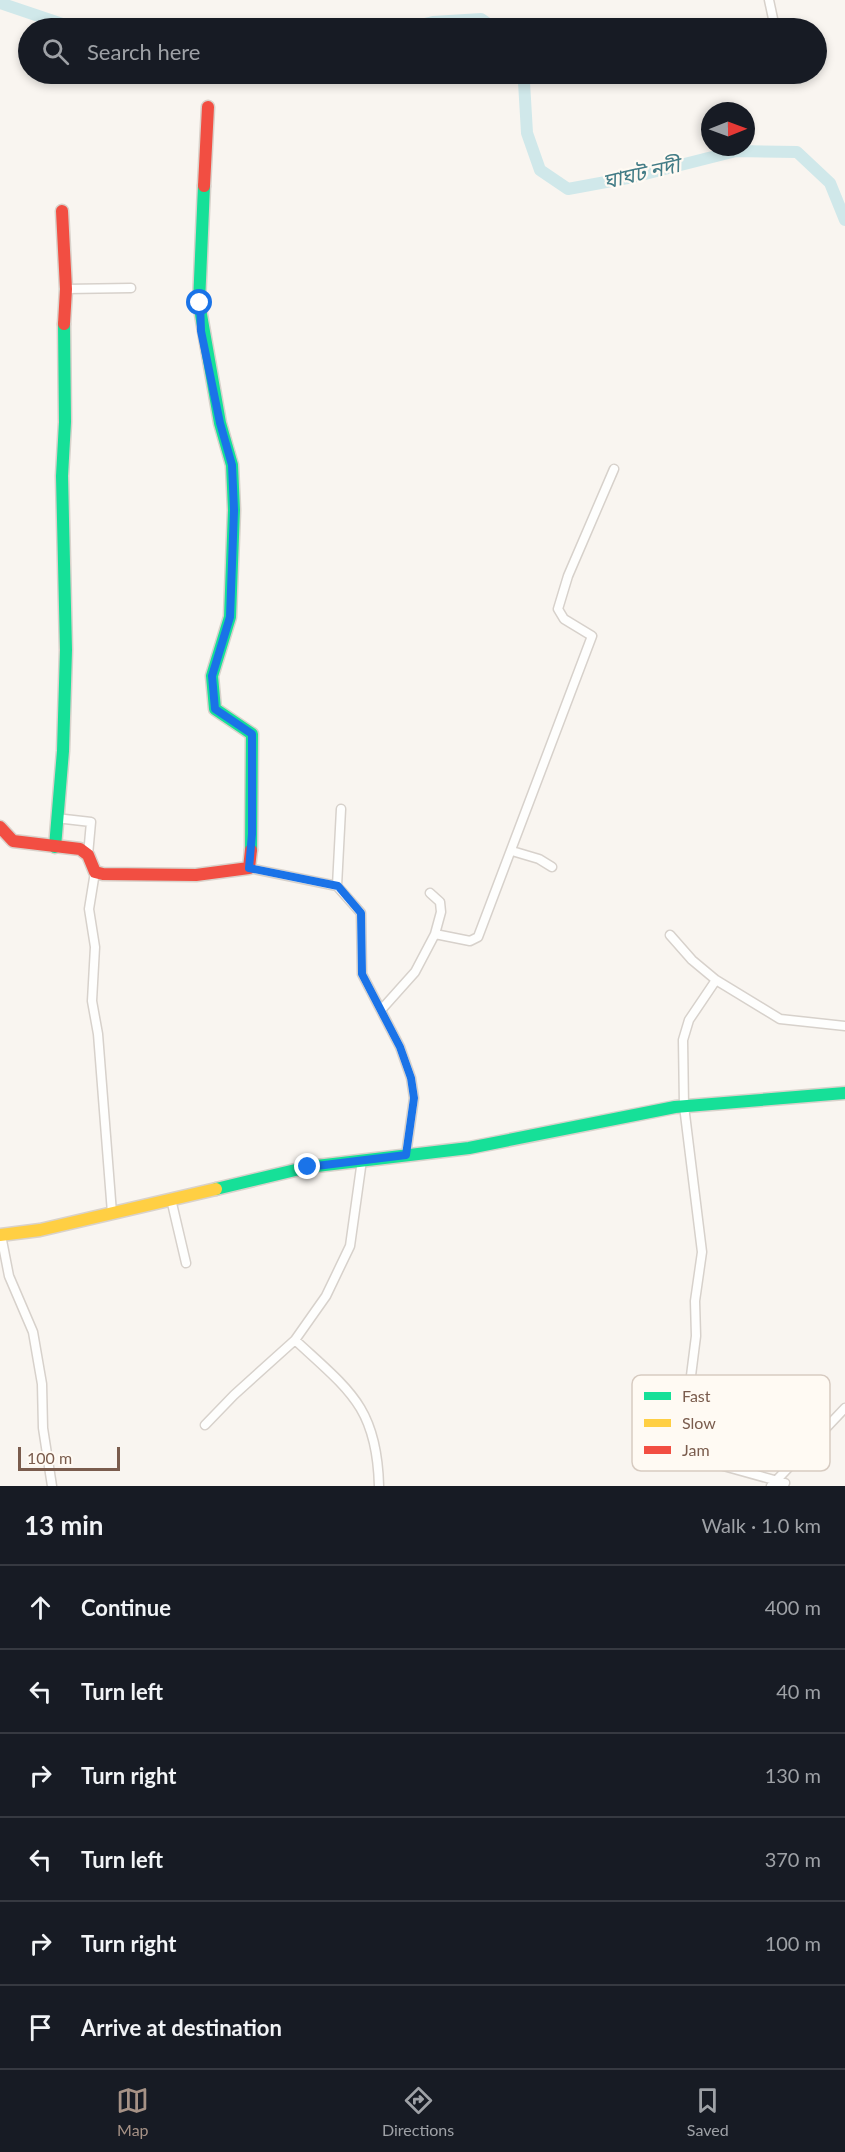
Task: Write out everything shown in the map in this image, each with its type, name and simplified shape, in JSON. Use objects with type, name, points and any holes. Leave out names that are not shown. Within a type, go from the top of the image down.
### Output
[{"type":"street","points":[[769,0],[773,18]]},
{"type":"street","points":[[208,107],[200,313],[220,423],[232,465],[234,510],[230,617],[212,676],[215,709],[252,734],[252,834],[249,868]]},
{"type":"street","points":[[55,847],[65,692],[62,476],[65,422],[63,353],[66,289],[62,211]]},
{"type":"street","points":[[66,289],[131,288]]},
{"type":"street","points":[[435,934],[470,941],[477,937],[512,851],[592,636],[564,619],[558,609],[568,576],[614,469]]},
{"type":"street","points":[[338,886],[341,809]]},
{"type":"street","points":[[56,818],[91,822],[88,855],[95,872],[89,909],[95,947],[92,1001],[98,1034],[112,1213]]},
{"type":"street","points":[[0,827],[6,837],[14,841],[80,849],[88,855]]},
{"type":"street","points":[[512,851],[539,859],[552,867]]},
{"type":"street","points":[[95,872],[196,875],[249,868],[338,886],[361,913],[362,974],[400,1047],[411,1078],[414,1098],[406,1155]]},
{"type":"street","points":[[381,1010],[415,972],[435,934],[441,912],[440,902],[430,892]]},
{"type":"street","points":[[670,935],[692,960],[716,980],[780,1019],[845,1026]]},
{"type":"street","points":[[691,1375],[696,1336],[695,1301],[702,1252],[684,1106],[683,1040],[689,1020],[716,980]]},
{"type":"street","points":[[52,1486],[43,1428],[42,1384],[33,1332],[9,1276],[0,1235],[40,1230],[308,1167],[469,1148],[684,1106],[845,1093]]},
{"type":"street","points":[[205,1425],[234,1395],[295,1340],[326,1296],[350,1246],[362,1160]]},
{"type":"street","points":[[171,1199],[186,1263]]},
{"type":"street","points":[[295,1340],[347,1390],[365,1414],[374,1435],[378,1486]]},
{"type":"street","points":[[830,1425],[845,1408]]},
{"type":"street","points":[[738,1471],[778,1483],[789,1471]]},
{"type":"waterway","name":"ঘাঘট নদী","points":[[0,3],[44,18]]},
{"type":"waterway","name":"ঘাঘট নদী","points":[[524,84],[527,133],[540,170],[568,189],[633,177],[736,151],[797,152],[830,183],[845,220]]},
{"type":"traffic: fast","points":[[204,186],[199,303],[220,423],[232,465],[234,510],[230,617],[212,676],[215,709],[252,734],[251,850]]},
{"type":"traffic: fast","points":[[55,847],[63,751],[66,650],[62,476],[65,422],[64,324]]},
{"type":"traffic: fast","points":[[216,1189],[308,1167],[469,1148],[675,1107],[845,1093]]},
{"type":"traffic: slow","points":[[0,1235],[40,1230],[216,1189]]},
{"type":"traffic: jam","points":[[204,186],[208,107]]},
{"type":"traffic: jam","points":[[62,211],[66,289],[64,324]]},
{"type":"traffic: jam","points":[[0,827],[13,841],[80,849],[88,855],[95,872],[103,874],[196,875],[249,868],[251,850]]},
{"type":"route","points":[[200,303],[201,331],[220,423],[232,465],[234,510],[230,617],[212,676],[215,709],[252,734],[252,834],[249,868],[338,886],[361,913],[362,974],[400,1047],[411,1078],[414,1098],[406,1137],[406,1155],[308,1167]]}]
